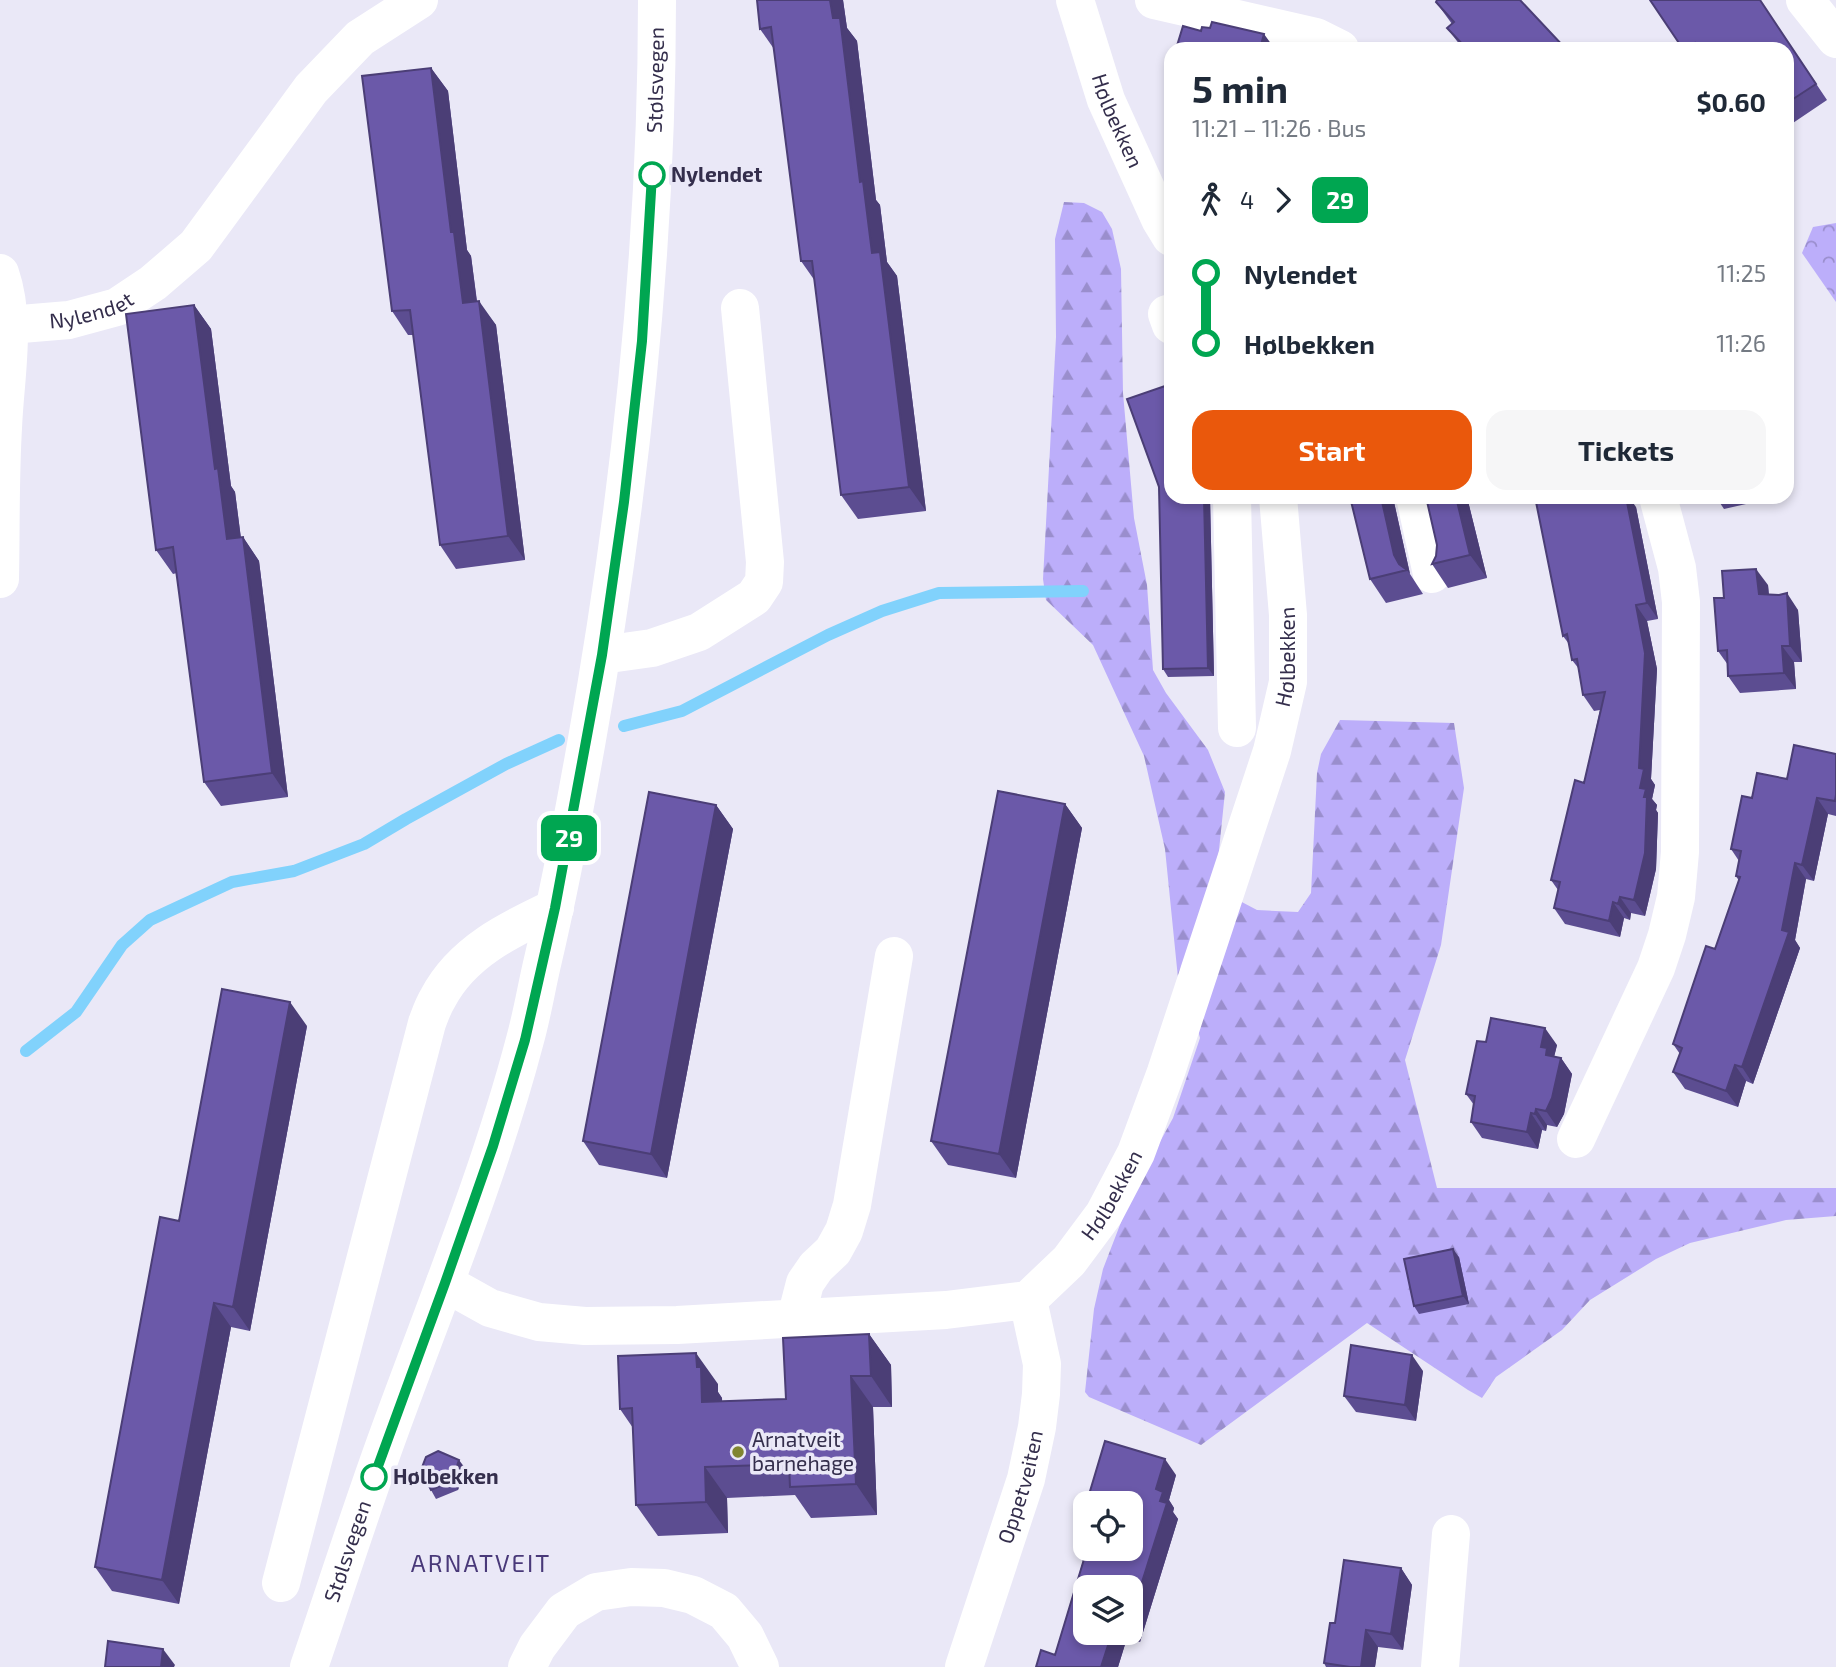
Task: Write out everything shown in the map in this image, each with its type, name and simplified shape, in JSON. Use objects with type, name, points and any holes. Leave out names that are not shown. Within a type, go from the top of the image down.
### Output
[{"type":"street","name":"Nylendet","points":[[9,325],[69,320],[117,306],[153,283],[196,246],[311,89],[360,38],[419,0]]},
{"type":"street","name":"Stølsvegen","points":[[309,1667],[388,1434],[493,1146],[525,1040],[555,908],[602,655],[624,502],[642,341],[651,197],[657,0]]},
{"type":"street","name":"Hølbekken","points":[[1075,0],[1106,100],[1164,226]]},
{"type":"street","points":[[1154,0],[1316,37],[1326,42]]},
{"type":"street","points":[[1805,0],[1836,39]]},
{"type":"street","points":[[0,273],[6,291],[9,325],[2,431],[0,579]]},
{"type":"street","points":[[602,655],[652,648],[699,632],[754,597],[764,582],[765,562],[740,308]]},
{"type":"street","points":[[1232,504],[1237,728]]},
{"type":"street","name":"Hølbekken","points":[[1028,1300],[1069,1261],[1104,1214],[1136,1153],[1166,1072],[1272,751],[1288,682],[1288,615],[1279,504]]},
{"type":"street","points":[[1417,504],[1432,574]]},
{"type":"street","points":[[1576,1139],[1656,968],[1676,897],[1680,852],[1681,602],[1677,568],[1660,504]]},
{"type":"street","points":[[281,1583],[427,1023],[438,998],[459,967],[493,940],[555,908]]},
{"type":"street","points":[[796,1318],[805,1283],[816,1267],[833,1251],[845,1231],[852,1205],[894,956]]},
{"type":"street","points":[[445,1283],[490,1308],[539,1322],[584,1326],[664,1325],[946,1310],[1028,1300]]},
{"type":"street","name":"Oppetveiten","points":[[964,1667],[1026,1479],[1037,1427],[1042,1364],[1028,1300]]},
{"type":"street","points":[[1440,1667],[1451,1534]]},
{"type":"street","points":[[527,1667],[537,1647],[564,1611],[596,1592],[631,1587],[664,1588],[693,1595],[724,1611],[746,1636],[760,1667]]},
{"type":"green space","points":[[1064,202],[1084,203],[1102,212],[1112,229],[1121,269],[1123,393],[1134,518],[1147,585],[1153,670],[1166,693],[1208,750],[1225,792],[1218,860],[1238,900],[1257,910],[1298,912],[1311,893],[1317,773],[1321,754],[1340,720],[1454,723],[1464,788],[1441,945],[1405,1060],[1437,1188],[1836,1188],[1836,1216],[1786,1220],[1690,1243],[1656,1259],[1590,1300],[1562,1330],[1496,1377],[1482,1398],[1367,1323],[1201,1445],[1089,1397],[1085,1392],[1094,1309],[1103,1269],[1133,1191],[1173,1118],[1200,1038],[1195,1019],[1181,1008],[1165,849],[1144,756],[1093,645],[1046,600],[1043,579],[1056,337],[1055,239]]},
{"type":"green space","points":[[1836,223],[1836,302],[1802,253],[1813,227]]},
{"type":"building","points":[[757,0],[830,0],[833,18],[840,18],[860,182],[863,181],[872,253],[880,252],[909,487],[841,495],[812,261],[801,261],[771,27],[760,29]]},
{"type":"building","points":[[1520,0],[1559,42],[1460,42],[1447,28],[1454,22],[1436,2]]},
{"type":"building","points":[[1650,0],[1760,0],[1788,42],[1678,42]]},
{"type":"building","points":[[1212,22],[1264,34],[1262,42],[1178,42],[1183,26],[1201,31],[1202,27],[1210,28]]},
{"type":"building","points":[[1794,51],[1816,84],[1794,98]]},
{"type":"building","points":[[431,68],[451,232],[454,232],[463,303],[479,301],[508,536],[440,545],[410,310],[392,311],[362,76]]},
{"type":"building","points":[[194,305],[215,469],[218,468],[227,539],[243,537],[272,773],[204,782],[173,547],[156,550],[126,314]]},
{"type":"building","points":[[1164,386],[1164,504],[1204,504],[1208,668],[1163,669],[1159,487],[1127,399]]},
{"type":"building","points":[[1352,504],[1383,504],[1394,555],[1399,564],[1407,570],[1370,579]]},
{"type":"building","points":[[1428,504],[1458,504],[1470,555],[1432,564],[1437,545]]},
{"type":"building","points":[[1536,504],[1627,504],[1647,603],[1636,605],[1645,653],[1639,768],[1644,769],[1640,788],[1646,789],[1644,797],[1647,797],[1645,853],[1634,900],[1620,897],[1618,904],[1613,902],[1609,921],[1554,908],[1560,882],[1551,880],[1575,780],[1584,783],[1605,692],[1583,695],[1577,659],[1572,660],[1567,634],[1563,636]]},
{"type":"building","points":[[1756,569],[1759,594],[1787,593],[1790,646],[1782,646],[1784,673],[1728,676],[1727,650],[1718,651],[1714,598],[1724,598],[1722,571]]},
{"type":"building","points":[[1794,745],[1836,754],[1835,801],[1817,798],[1802,865],[1795,863],[1782,930],[1789,932],[1742,1067],[1735,1065],[1726,1091],[1673,1072],[1682,1048],[1673,1044],[1706,946],[1715,949],[1740,877],[1736,876],[1741,851],[1731,849],[1742,796],[1752,798],[1757,773],[1787,779]]},
{"type":"building","points":[[998,791],[1065,804],[999,1154],[931,1141]]},
{"type":"building","points":[[649,792],[716,805],[651,1154],[583,1141]]},
{"type":"building","points":[[222,989],[290,1002],[233,1307],[214,1303],[162,1580],[95,1567],[160,1217],[179,1221]]},
{"type":"building","points":[[1491,1018],[1545,1028],[1541,1047],[1547,1048],[1546,1055],[1561,1058],[1552,1098],[1546,1111],[1536,1109],[1535,1114],[1531,1113],[1527,1132],[1471,1122],[1475,1096],[1466,1094],[1477,1041],[1486,1042]]},
{"type":"building","points":[[1453,1249],[1463,1296],[1414,1306],[1404,1259]]},
{"type":"building","points":[[869,1334],[871,1376],[851,1376],[856,1484],[790,1487],[789,1464],[705,1467],[706,1502],[636,1505],[632,1408],[620,1409],[618,1356],[696,1353],[697,1367],[701,1367],[702,1402],[786,1399],[783,1338]]},
{"type":"building","points":[[1351,1345],[1412,1355],[1405,1405],[1344,1396]]},
{"type":"building","points":[[1105,1441],[1165,1459],[1156,1489],[1163,1492],[1160,1501],[1167,1503],[1143,1579],[1143,1575],[1079,1575],[1083,1561],[1143,1561],[1143,1491],[1090,1491]]},
{"type":"building","points":[[438,1451],[459,1460],[452,1481],[431,1490],[421,1470],[426,1457]]},
{"type":"building","points":[[1344,1560],[1401,1568],[1391,1634],[1366,1630],[1361,1667],[1324,1663],[1330,1623],[1335,1623]]},
{"type":"building","points":[[1073,1596],[1073,1645],[1108,1645],[1101,1667],[1036,1667],[1041,1650],[1055,1655]]},
{"type":"building","points":[[108,1641],[163,1649],[161,1667],[105,1667]]},
{"type":"waterway","points":[[624,726],[682,711],[828,635],[882,611],[939,593],[1083,591]]},
{"type":"waterway","points":[[26,1051],[76,1012],[122,945],[150,920],[232,882],[294,871],[364,844],[506,764],[559,740]]},
{"type":"bus line","name":"29","points":[[374,1477],[493,1146],[525,1040],[555,908],[602,655],[624,502],[642,341],[652,175]]},
{"type":"place","name":"Nylendet","points":[[652,175]]},
{"type":"place","name":"Arnatveit barnehage","points":[[738,1452]]},
{"type":"place","name":"Hølbekken","points":[[374,1477]]},
{"type":"district","name":"ARNATVEIT","points":[[481,1564]]}]
